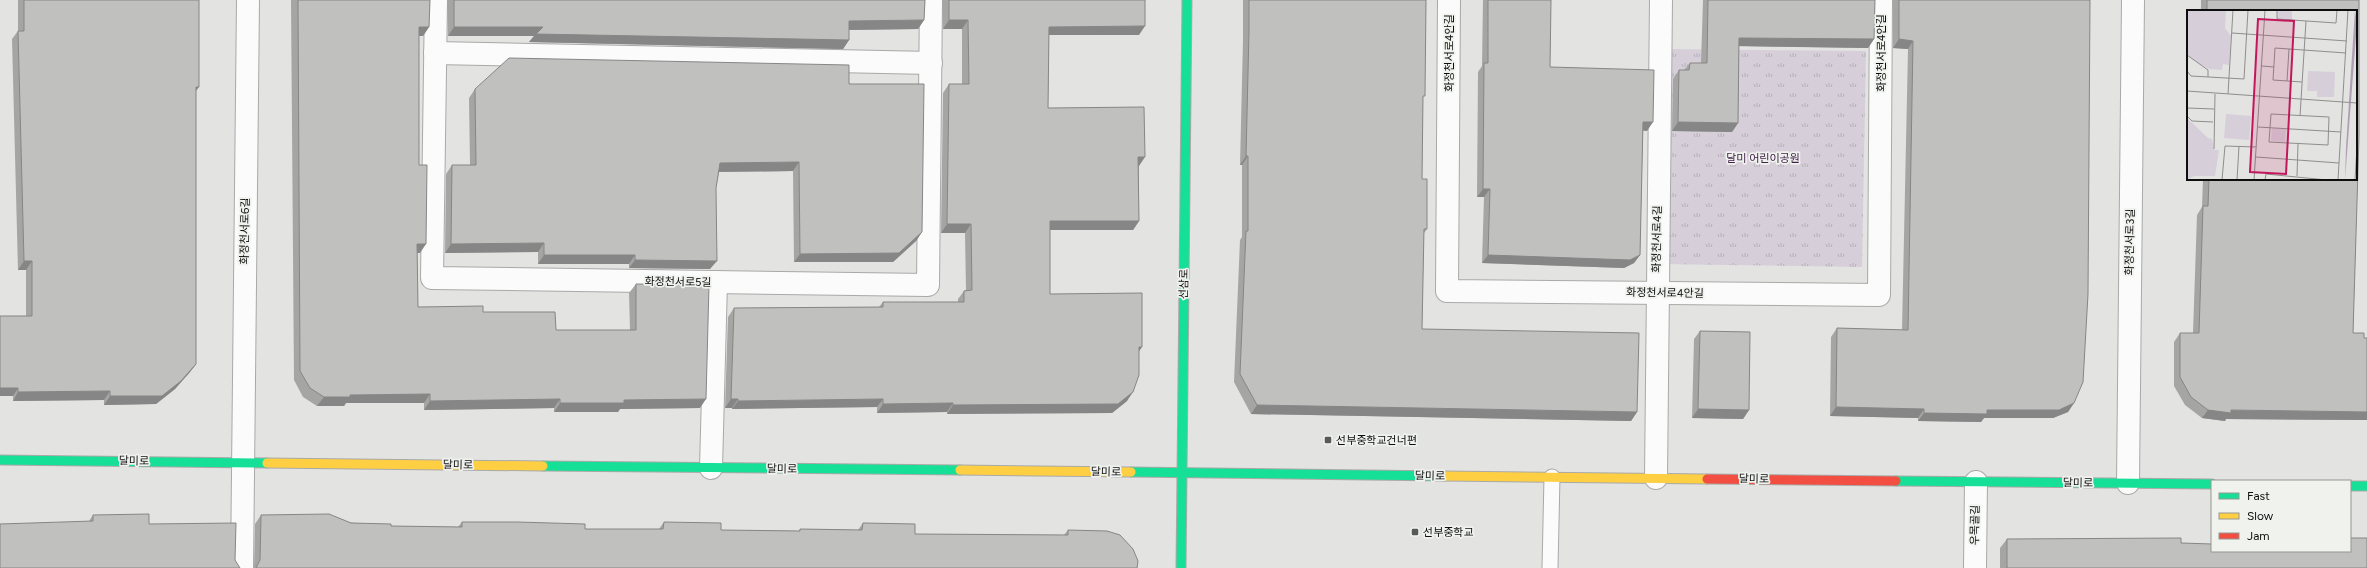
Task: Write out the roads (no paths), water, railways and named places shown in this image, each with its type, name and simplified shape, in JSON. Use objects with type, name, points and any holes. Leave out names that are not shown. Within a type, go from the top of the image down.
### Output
[{"type":"street","name":"화정천서로6길","points":[[242,568],[248,0]]},
{"type":"street","name":"화정천서로5길","points":[[436,0],[432,278],[928,285],[932,0]]},
{"type":"street","name":"선삼로","points":[[1181,568],[1187,0]]},
{"type":"street","name":"화정천서로4안길","points":[[1449,0],[1447,291],[1879,295],[1881,0]]},
{"type":"street","name":"화정천서로4길","points":[[1656,478],[1661,0]]},
{"type":"street","name":"화정천서로3길","points":[[2128,484],[2133,0]]},
{"type":"street","points":[[435,53],[931,63]]},
{"type":"street","points":[[712,468],[716,282]]},
{"type":"street","name":"달미로","points":[[0,460],[2211,484]]},
{"type":"street","name":"우목골길","points":[[1975,568],[1976,482]]},
{"type":"street","points":[[2351,486],[2367,486]]},
{"type":"lane","points":[[1550,568],[1552,477]]},
{"type":"place","name":"선부중학교건너편","points":[[1328,440]]},
{"type":"place","name":"선부중학교","points":[[1415,532]]},
{"type":"park label","name":"달미 어린이공원","points":[[1763,158]]}]
